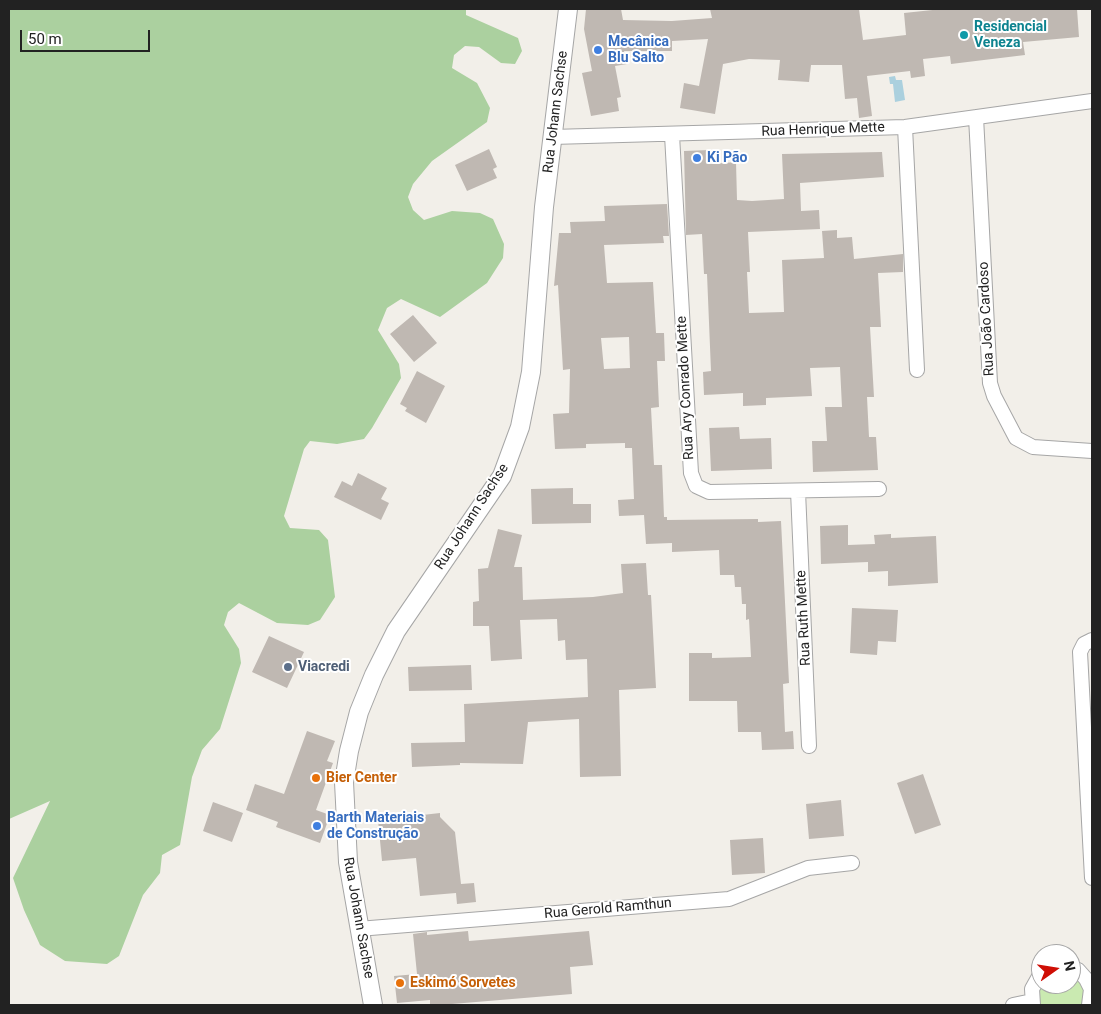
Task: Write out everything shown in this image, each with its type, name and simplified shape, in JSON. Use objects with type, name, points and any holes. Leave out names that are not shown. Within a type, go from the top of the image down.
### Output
[{"type":"street","name":"Rua Johann Sachse","points":[[373,1005],[358,928],[344,821],[344,782],[349,751],[366,694],[396,631],[502,476],[512,454],[520,428],[531,372],[544,207],[568,9]]},
{"type":"street","name":"Rua Henrique Mette","points":[[552,137],[905,127],[1092,101]]},
{"type":"street","name":"Rua João Cardoso","points":[[976,117],[990,383],[994,396],[1016,438],[1033,448],[1092,451]]},
{"type":"street","points":[[905,127],[917,370]]},
{"type":"street","name":"Rua Ary Conrado Mette","points":[[672,135],[690,474],[696,486],[709,492],[879,489]]},
{"type":"street","name":"Rua Ruth Mette","points":[[798,491],[809,746]]},
{"type":"street","points":[[1092,640],[1084,644],[1080,652],[1092,878]]},
{"type":"street","name":"Rua Gerold Ramthun","points":[[358,928],[729,899],[808,868],[852,863]]},
{"type":"street","points":[[1081,973],[1092,989],[1089,1005]]},
{"type":"street","points":[[1013,1005],[1032,1003]]},
{"type":"green space","points":[[9,9],[466,9],[466,15],[518,38],[522,51],[515,64],[501,63],[479,47],[465,46],[454,55],[452,68],[477,83],[490,108],[487,122],[432,161],[413,184],[408,197],[413,210],[424,220],[452,211],[480,213],[493,219],[504,244],[503,258],[487,283],[440,317],[401,299],[387,308],[378,330],[399,364],[401,378],[372,428],[364,439],[337,444],[310,441],[304,449],[284,516],[290,528],[319,530],[328,540],[335,597],[320,620],[308,625],[277,623],[239,603],[228,612],[224,625],[239,649],[241,663],[220,729],[202,750],[192,777],[180,845],[162,855],[160,873],[143,895],[119,956],[107,964],[65,961],[40,945],[24,910],[13,878],[50,801],[9,819]]},
{"type":"green space","points":[[1081,982],[1084,991],[1082,1005],[1040,1005],[1039,994],[1081,994]]},
{"type":"water","points":[[895,76],[896,80],[902,80],[905,100],[895,102],[893,84],[890,84],[889,77]]},
{"type":"building","points":[[586,9],[621,9],[623,20],[672,21],[712,18],[710,9],[859,9],[863,40],[906,35],[904,13],[942,9],[1077,9],[1079,37],[1023,42],[1025,55],[951,64],[950,56],[923,59],[925,76],[911,78],[910,71],[867,76],[872,116],[859,118],[857,98],[845,99],[842,65],[811,65],[809,82],[778,80],[780,60],[749,59],[723,64],[715,114],[680,108],[684,83],[699,86],[708,39],[672,41],[672,51],[624,51],[627,64],[615,66],[621,97],[617,98],[619,111],[591,116],[582,73],[592,71],[584,29]]},
{"type":"building","points":[[489,149],[497,167],[493,169],[497,178],[467,191],[455,165]]},
{"type":"building","points":[[710,150],[711,164],[736,162],[737,200],[752,201],[784,199],[782,154],[882,152],[884,177],[800,183],[801,211],[819,210],[820,229],[748,232],[750,272],[747,272],[749,313],[784,312],[782,260],[824,258],[822,231],[837,230],[837,238],[852,237],[854,259],[903,254],[903,272],[878,273],[881,327],[870,327],[874,397],[867,397],[869,437],[876,437],[878,470],[813,472],[812,441],[827,441],[825,407],[842,407],[840,367],[810,368],[812,396],[766,398],[766,405],[743,406],[743,393],[704,395],[703,372],[711,371],[707,274],[704,274],[702,234],[686,235],[684,151]]},
{"type":"building","points":[[667,204],[669,236],[663,236],[664,243],[604,245],[607,283],[653,282],[656,333],[664,333],[665,361],[657,361],[659,407],[651,408],[654,465],[662,465],[664,517],[667,517],[667,520],[758,519],[758,522],[781,521],[789,683],[783,684],[785,732],[793,731],[794,749],[762,750],[761,732],[738,732],[737,701],[689,701],[689,653],[712,653],[712,658],[751,657],[749,619],[746,620],[746,604],[742,604],[741,587],[735,587],[734,575],[720,575],[719,550],[672,552],[672,543],[646,544],[644,515],[619,516],[618,500],[634,499],[632,448],[625,448],[625,443],[586,444],[586,448],[555,449],[553,414],[569,413],[570,369],[563,370],[558,285],[554,286],[559,233],[571,233],[570,222],[605,221],[604,206]],"holes":[[[629,337],[630,368],[604,369],[601,338]]]},
{"type":"building","points":[[413,315],[437,343],[414,362],[390,334]]},
{"type":"building","points":[[417,371],[445,386],[426,423],[405,411],[407,408],[400,404]]},
{"type":"building","points":[[739,427],[740,439],[771,438],[772,469],[711,471],[709,428]]},
{"type":"building","points":[[358,473],[387,488],[381,499],[389,503],[381,520],[334,497],[342,481],[352,486]]},
{"type":"building","points":[[573,488],[573,504],[591,504],[591,523],[532,524],[531,489]]},
{"type":"building","points":[[848,525],[848,545],[875,544],[874,535],[891,534],[891,538],[936,536],[938,583],[888,586],[888,571],[868,572],[868,562],[821,564],[820,526]]},
{"type":"building","points":[[498,529],[522,535],[514,567],[522,567],[523,600],[593,597],[623,593],[621,564],[646,563],[648,595],[651,595],[656,688],[619,690],[621,776],[580,777],[579,719],[528,722],[523,764],[460,763],[460,765],[412,767],[411,743],[465,742],[464,704],[588,697],[587,659],[566,660],[565,640],[558,641],[557,619],[520,620],[522,659],[491,661],[489,626],[473,626],[473,602],[479,601],[478,569],[488,568]]},
{"type":"building","points":[[852,608],[898,610],[896,642],[878,641],[877,655],[850,653]]},
{"type":"building","points":[[269,636],[304,652],[287,688],[252,672]]},
{"type":"building","points":[[471,665],[472,690],[409,691],[408,667]]},
{"type":"building","points":[[307,731],[335,741],[327,761],[333,763],[316,810],[330,815],[320,843],[276,827],[278,822],[246,810],[255,784],[284,794]]},
{"type":"building","points":[[923,774],[941,825],[915,834],[897,783]]},
{"type":"building","points":[[841,800],[844,836],[809,839],[806,804]]},
{"type":"building","points":[[213,802],[243,813],[232,842],[203,831]]},
{"type":"building","points":[[440,813],[440,817],[455,832],[461,884],[474,883],[476,902],[457,904],[456,893],[420,896],[416,858],[382,861],[378,820]]},
{"type":"building","points":[[763,838],[765,873],[732,875],[730,840]]},
{"type":"building","points":[[468,931],[469,941],[589,931],[593,965],[570,967],[572,994],[440,1005],[430,1005],[430,1000],[397,1003],[394,976],[417,974],[413,934],[427,932],[427,935]]},
{"type":"place","name":"Residencial Veneza","points":[[964,35]]},
{"type":"place","name":"Mecânica Blu Salto","points":[[598,50]]},
{"type":"place","name":"Ki Pão","points":[[697,158]]},
{"type":"place","name":"Viacredi","points":[[288,667]]},
{"type":"place","name":"Bier Center","points":[[316,778]]},
{"type":"place","name":"Barth Materiais de Construção","points":[[317,826]]},
{"type":"place","name":"Eskimó Sorvetes","points":[[400,983]]}]
